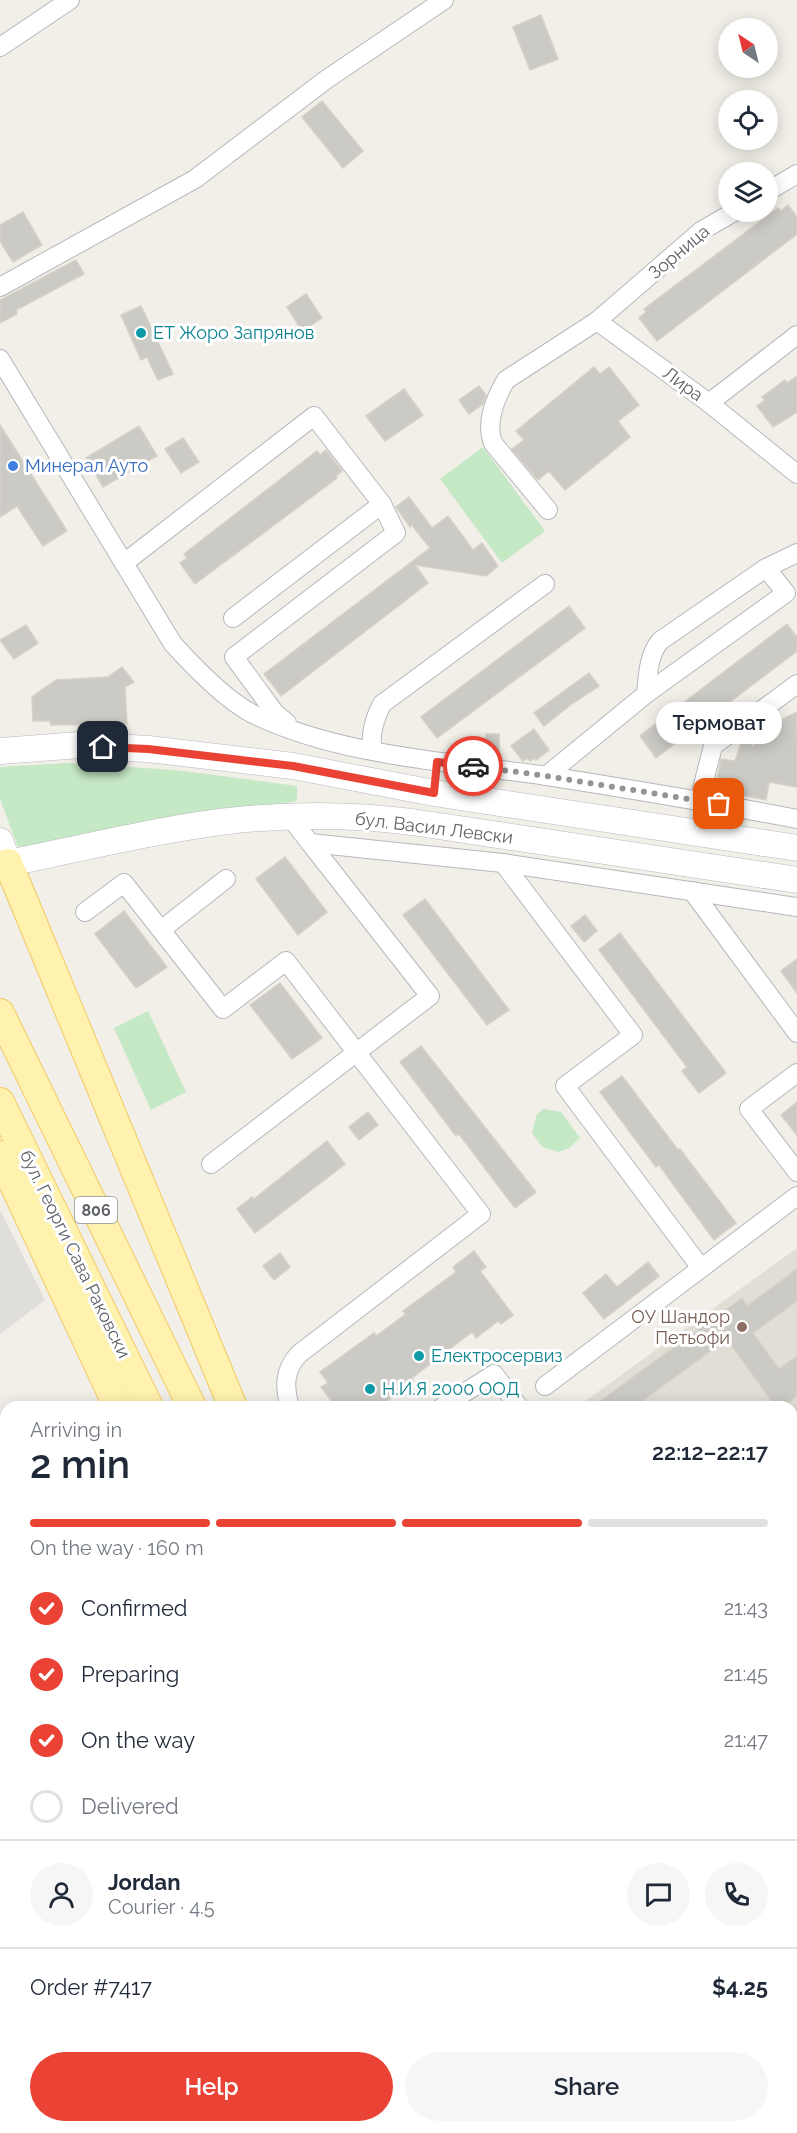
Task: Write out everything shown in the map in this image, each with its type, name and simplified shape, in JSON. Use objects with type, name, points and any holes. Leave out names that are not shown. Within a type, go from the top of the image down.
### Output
[{"type":"main road","name":"бул. Васил Левски","points":[[0,751],[80,745],[148,749],[293,766],[434,793],[797,848]]},
{"type":"main road","name":"бул. Васил Левски","points":[[3,856],[220,822],[290,817],[384,819],[797,880]]},
{"type":"main road","points":[[3,856],[230,1401]]},
{"type":"main road","name":"806","points":[[0,1013],[189,1401]]},
{"type":"main road","name":"бул. Георги Сава Раковски","points":[[0,1102],[146,1401]]},
{"type":"main road","points":[[0,1155],[115,1401]]},
{"type":"street","points":[[0,47],[70,0]]},
{"type":"street","points":[[0,287],[195,179],[327,79],[444,0]]},
{"type":"street","points":[[778,185],[796,175]]},
{"type":"street","name":"Зорница","points":[[597,321],[700,231],[718,221]]},
{"type":"street","points":[[548,510],[493,443],[489,434],[489,422],[500,391],[507,380],[597,321]]},
{"type":"street","name":"Лира","points":[[597,321],[709,403],[797,474]]},
{"type":"street","points":[[709,403],[797,335]]},
{"type":"street","points":[[0,359],[173,644],[197,670],[249,711],[331,742],[437,762],[546,776],[797,819]]},
{"type":"street","points":[[124,563],[314,416],[382,504],[396,533],[234,657],[274,713],[297,731]]},
{"type":"street","points":[[233,618],[382,504]]},
{"type":"street","points":[[646,694],[653,648],[660,641],[766,568],[797,553]]},
{"type":"street","points":[[546,776],[646,694],[791,599],[766,568]]},
{"type":"street","points":[[373,750],[371,743],[382,704],[545,584]]},
{"type":"street","points":[[699,801],[713,746],[797,684]]},
{"type":"street","points":[[434,793],[437,762]]},
{"type":"street","points":[[211,1164],[430,996],[290,817]]},
{"type":"street","points":[[310,843],[503,863],[797,907]]},
{"type":"street","points":[[503,863],[633,1035],[565,1086],[701,1268]]},
{"type":"street","points":[[161,930],[226,879]]},
{"type":"street","points":[[85,912],[124,883],[223,1009],[286,961],[481,1214],[299,1354],[289,1368],[285,1382],[289,1401]]},
{"type":"street","points":[[692,891],[797,1033]]},
{"type":"street","points":[[797,1073],[749,1108],[797,1172]]},
{"type":"street","points":[[546,1386],[797,1196]]},
{"type":"street","points":[[451,1401],[494,1374],[514,1401]]},
{"type":"shaded area","points":[[0,1210],[45,1300],[0,1334]]},
{"type":"shaded area","name":"ОУ Шандор Петьофи","points":[[797,1248],[797,1401],[585,1401]]},
{"type":"green space","points":[[483,447],[545,531],[502,563],[440,479]]},
{"type":"green space","points":[[67,763],[175,770],[297,786],[297,801],[18,847],[0,799],[0,767]]},
{"type":"green space","points":[[148,1011],[186,1092],[151,1110],[114,1028]]},
{"type":"green space","points":[[544,1109],[561,1112],[580,1138],[569,1148],[559,1152],[542,1147],[532,1133],[537,1114]]},
{"type":"building","points":[[541,15],[558,59],[530,70],[513,27]]},
{"type":"building","points":[[322,101],[363,151],[343,168],[302,117]]},
{"type":"building","points":[[788,205],[797,217],[797,234],[657,341],[639,318],[646,312],[644,309],[759,222],[778,222],[778,208],[781,211]]},
{"type":"building","points":[[23,212],[42,245],[13,262],[0,241],[0,225]]},
{"type":"building","points":[[76,260],[84,274],[16,310],[17,314],[0,323],[0,300]]},
{"type":"building","points":[[306,294],[322,318],[302,331],[287,307]]},
{"type":"building","name":"ЕТ Жоро Запрянов","points":[[141,306],[173,374],[158,380],[147,357],[141,360],[121,315]]},
{"type":"building","points":[[594,367],[600,374],[609,367],[639,405],[618,421],[630,437],[565,490],[549,471],[538,480],[512,449],[524,440],[516,431]]},
{"type":"building","points":[[797,376],[797,412],[773,427],[757,406],[765,400],[762,397],[785,380],[787,383]]},
{"type":"building","points":[[479,386],[486,395],[483,404],[469,414],[459,400]]},
{"type":"building","points":[[404,389],[423,415],[385,441],[366,416]]},
{"type":"building","name":"Минерал Ауто","points":[[0,425],[67,531],[43,546],[17,506],[0,517]]},
{"type":"building","points":[[139,426],[157,456],[103,487],[86,458]]},
{"type":"building","points":[[183,438],[199,462],[181,473],[165,449]]},
{"type":"building","points":[[326,450],[342,471],[336,476],[337,478],[195,584],[180,563],[187,558],[184,554],[317,451],[320,455]]},
{"type":"building","points":[[409,497],[432,528],[448,516],[473,550],[482,543],[498,566],[486,576],[415,565],[428,583],[281,696],[264,674],[430,548],[412,525],[410,527],[396,507]]},
{"type":"building","points":[[569,606],[585,628],[437,738],[421,717]]},
{"type":"building","points":[[787,624],[797,637],[797,651],[656,758],[640,736]]},
{"type":"building","points":[[26,625],[38,643],[14,659],[0,640]]},
{"type":"building","points":[[122,667],[134,682],[125,687],[127,724],[51,725],[50,721],[33,721],[32,697],[56,680],[108,677]]},
{"type":"building","points":[[589,673],[599,686],[544,726],[534,713]]},
{"type":"building","points":[[797,712],[797,787],[769,782],[766,800],[715,790],[721,759],[735,761],[743,738],[753,746],[776,722]]},
{"type":"building","points":[[534,729],[549,750],[536,760],[535,758],[530,761],[527,758],[523,761],[511,746]]},
{"type":"building","points":[[486,734],[499,734],[499,752],[486,752]]},
{"type":"building","points":[[285,857],[327,912],[298,935],[256,879]]},
{"type":"building","points":[[425,899],[509,1010],[487,1025],[403,915]]},
{"type":"building","points":[[124,911],[167,967],[136,988],[95,934]]},
{"type":"building","points":[[585,915],[597,931],[584,942],[571,926]]},
{"type":"building","points":[[620,933],[726,1073],[699,1093],[682,1071],[687,1067],[599,950]]},
{"type":"building","points":[[797,959],[797,993],[781,971]]},
{"type":"building","points":[[280,983],[322,1038],[292,1059],[250,1005]]},
{"type":"building","points":[[421,1046],[536,1192],[515,1208],[400,1062]]},
{"type":"building","points":[[622,1076],[736,1223],[714,1240],[659,1165],[656,1167],[600,1092]]},
{"type":"building","points":[[797,1102],[797,1135],[781,1115]]},
{"type":"building","points":[[368,1112],[378,1125],[359,1140],[349,1127]]},
{"type":"building","points":[[327,1141],[345,1164],[255,1233],[237,1209],[252,1197],[254,1199]]},
{"type":"building","points":[[474,1251],[486,1267],[480,1271],[513,1315],[501,1324],[498,1321],[476,1338],[472,1332],[412,1378],[414,1381],[387,1401],[332,1401],[321,1387],[328,1383],[320,1372],[374,1333],[376,1336],[406,1314],[403,1311],[456,1272],[453,1267]]},
{"type":"building","points":[[280,1253],[290,1267],[274,1280],[263,1266]]},
{"type":"building","points":[[648,1262],[659,1276],[604,1319],[583,1293],[606,1274],[617,1287]]},
{"type":"building","points":[[797,1269],[797,1301],[753,1333],[779,1369],[797,1356],[797,1396],[790,1401],[772,1401],[727,1339],[642,1401],[600,1401],[742,1298],[747,1306]]},
{"type":"way so far","points":[[473,766],[719,804]]},
{"type":"place","name":"ЕТ Жоро Запрянов","points":[[141,333]]},
{"type":"place","name":"Минерал Ауто","points":[[13,466]]},
{"type":"place","name":"Термоват","points":[[719,804]]},
{"type":"place","name":"ОУ Шандор Петьофи","points":[[742,1327]]},
{"type":"place","name":"Електросервиз","points":[[419,1356]]},
{"type":"place","name":"Н.И.Я 2000 ООД","points":[[370,1389]]},
{"type":"route","points":[[103,747],[148,749],[293,766],[434,793],[437,762],[473,766]]}]
